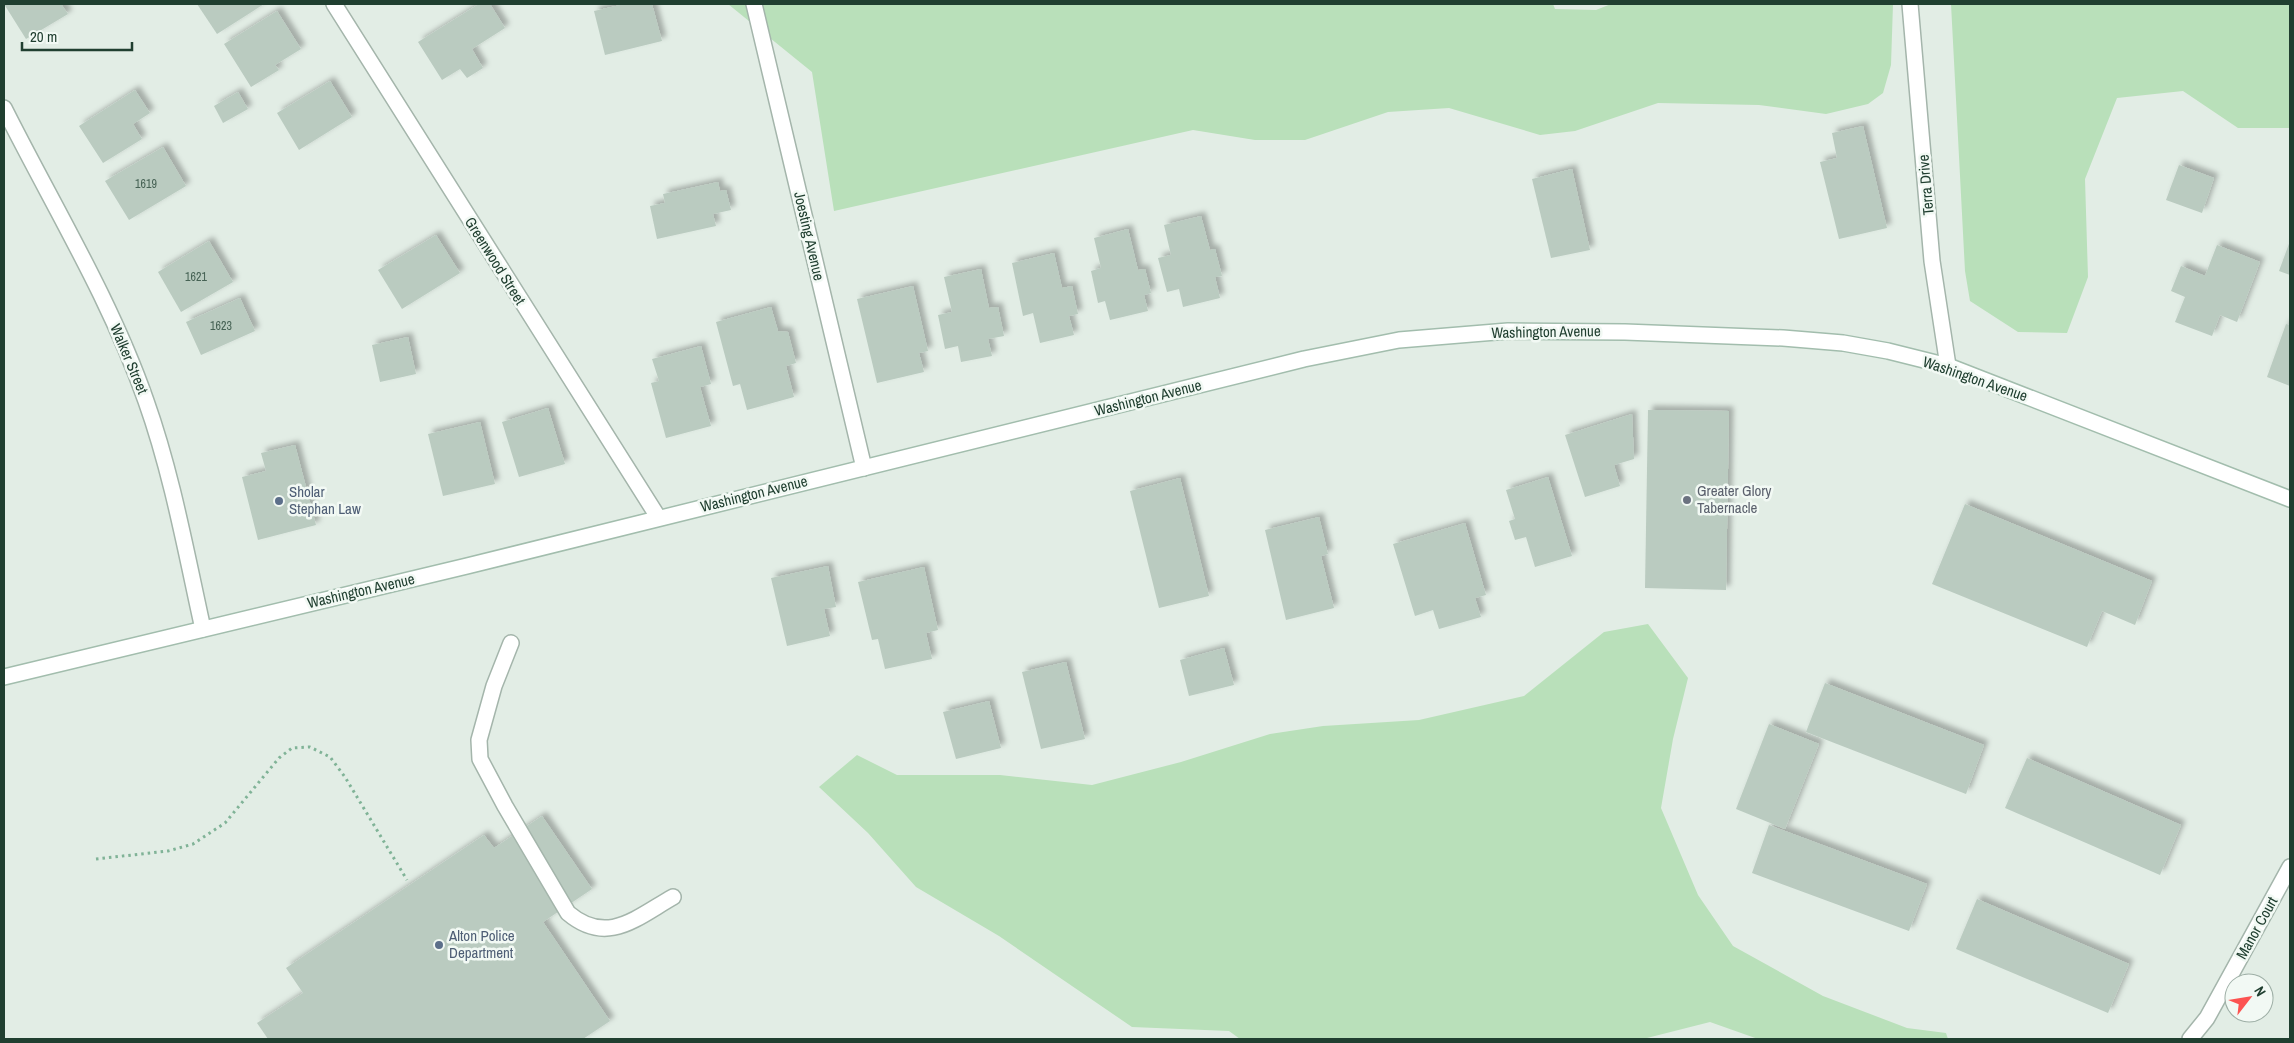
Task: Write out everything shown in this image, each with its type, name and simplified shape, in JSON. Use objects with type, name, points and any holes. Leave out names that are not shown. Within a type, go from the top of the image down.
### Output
[{"type":"main road","name":"Greenwood Street","points":[[334,4],[658,518]]},
{"type":"main road","name":"Joesting Avenue","points":[[754,4],[864,468]]},
{"type":"main road","name":"Terra Drive","points":[[1910,4],[1932,260],[1948,366]]},
{"type":"main road","name":"Walker Street","points":[[4,108],[104,301],[127,351],[147,402],[175,498],[203,629]]},
{"type":"main road","name":"Washington Avenue","points":[[4,677],[1304,359],[1408,339],[1508,331],[1625,332],[1783,338],[1844,342],[1888,351],[1948,366],[2290,499]]},
{"type":"main road","points":[[511,643],[494,686],[478,740],[480,759],[505,806],[568,913],[579,922],[590,927],[607,929],[627,923],[673,897]]},
{"type":"main road","name":"Manor Court","points":[[2190,1039],[2207,1018],[2290,868]]},
{"type":"path","points":[[96,859],[168,851],[193,844],[225,823],[279,758],[292,748],[310,747],[330,757],[345,777],[407,880]]},
{"type":"green space","points":[[728,4],[1553,4],[1555,9],[1596,10],[1611,4],[1893,4],[1891,65],[1883,93],[1868,104],[1826,114],[1759,105],[1658,103],[1575,131],[1540,135],[1449,108],[1388,112],[1305,140],[1255,140],[1193,130],[834,211],[812,72]]},
{"type":"green space","points":[[1951,4],[2290,4],[2290,128],[2238,128],[2183,91],[2117,98],[2085,179],[2088,277],[2067,333],[2018,332],[1970,301],[1965,271]]},
{"type":"green space","points":[[1648,624],[1688,678],[1673,739],[1661,808],[1698,895],[1733,946],[1823,996],[1907,1028],[1946,1033],[1948,1039],[1758,1039],[1710,1022],[1643,1039],[1240,1039],[1229,1031],[1132,1027],[999,936],[916,887],[868,833],[819,787],[857,755],[897,775],[1000,775],[1092,785],[1181,762],[1270,734],[1323,726],[1419,720],[1524,696],[1604,632]]},
{"type":"building","points":[[4,4],[61,4],[68,14],[26,39]]},
{"type":"building","points":[[197,4],[264,4],[217,34]]},
{"type":"building","points":[[479,4],[490,4],[505,28],[472,49],[483,68],[467,78],[460,69],[442,80],[418,42]]},
{"type":"building","points":[[625,4],[652,4],[662,41],[605,55],[594,11]]},
{"type":"building","points":[[277,11],[301,49],[275,65],[279,70],[251,87],[224,44]]},
{"type":"building","points":[[330,81],[352,117],[299,150],[277,113]]},
{"type":"building","points":[[135,90],[150,113],[133,124],[142,139],[103,163],[79,126]]},
{"type":"building","points":[[238,92],[248,109],[223,123],[214,106]]},
{"type":"building","points":[[1863,126],[1887,228],[1839,239],[1820,162],[1837,158],[1832,133]]},
{"type":"building","points":[[163,147],[186,186],[129,220],[105,181]]},
{"type":"building","points":[[2179,165],[2214,178],[2202,213],[2166,200]]},
{"type":"building","points":[[1572,169],[1590,250],[1551,258],[1532,179]]},
{"type":"building","points":[[718,182],[720,191],[726,190],[731,210],[713,214],[716,226],[657,239],[650,206],[665,203],[663,194]]},
{"type":"building","points":[[1201,216],[1210,250],[1215,249],[1222,276],[1215,277],[1220,298],[1183,307],[1179,289],[1167,292],[1158,258],[1171,255],[1164,225]]},
{"type":"building","points":[[1128,229],[1138,270],[1145,269],[1151,293],[1144,295],[1148,311],[1110,320],[1105,301],[1098,303],[1091,271],[1101,268],[1094,238]]},
{"type":"building","points":[[436,235],[460,273],[402,309],[378,270]]},
{"type":"building","points":[[209,241],[233,282],[181,312],[158,272]]},
{"type":"building","points":[[2290,241],[2290,275],[2279,271]]},
{"type":"building","points":[[2217,245],[2260,262],[2237,322],[2220,315],[2212,336],[2175,322],[2185,297],[2171,291],[2181,266],[2205,276]]},
{"type":"building","points":[[1054,253],[1062,288],[1072,286],[1078,314],[1069,316],[1074,335],[1040,343],[1033,313],[1023,316],[1012,263]]},
{"type":"building","points":[[981,269],[989,308],[998,307],[1004,336],[988,339],[992,356],[961,362],[958,346],[945,349],[938,315],[952,312],[944,277]]},
{"type":"building","points":[[913,286],[928,351],[919,353],[924,372],[877,383],[857,299]]},
{"type":"building","points":[[240,298],[255,331],[201,355],[186,322]]},
{"type":"building","points":[[771,307],[778,331],[788,332],[796,363],[786,366],[794,397],[747,410],[740,384],[733,386],[716,322]]},
{"type":"building","points":[[2286,324],[2290,325],[2290,386],[2267,377]]},
{"type":"building","points":[[408,337],[416,374],[380,382],[372,345]]},
{"type":"building","points":[[701,346],[711,384],[700,387],[711,426],[666,438],[651,383],[659,381],[652,359]]},
{"type":"building","points":[[548,408],[565,464],[519,477],[502,422]]},
{"type":"building","name":"Greater Glory Tabernacle","points":[[1648,410],[1729,411],[1726,590],[1645,588]]},
{"type":"building","points":[[1632,414],[1634,459],[1614,465],[1620,486],[1585,497],[1565,435]]},
{"type":"building","points":[[480,422],[495,484],[443,496],[428,434]]},
{"type":"building","name":"Sholar Stephan Law","points":[[295,445],[316,525],[258,540],[242,477],[266,471],[261,453]]},
{"type":"building","points":[[1548,477],[1572,556],[1535,567],[1526,537],[1515,540],[1509,521],[1515,519],[1506,490]]},
{"type":"building","points":[[1180,478],[1209,596],[1159,608],[1130,491]]},
{"type":"building","points":[[1965,504],[2152,581],[2135,625],[2102,611],[2087,647],[1932,584]]},
{"type":"building","points":[[1319,517],[1328,554],[1321,556],[1334,608],[1286,620],[1265,530]]},
{"type":"building","points":[[1465,523],[1486,595],[1475,598],[1481,617],[1439,629],[1433,610],[1415,616],[1393,544]]},
{"type":"building","points":[[828,566],[836,607],[824,609],[830,636],[787,646],[771,578]]},
{"type":"building","points":[[924,567],[938,630],[926,633],[932,659],[885,669],[878,639],[872,640],[858,582]]},
{"type":"building","points":[[1224,648],[1234,685],[1189,696],[1180,660]]},
{"type":"building","points":[[1066,662],[1085,739],[1041,749],[1022,672]]},
{"type":"building","points":[[1825,683],[1984,745],[1966,794],[1806,732]]},
{"type":"building","points":[[989,701],[1001,748],[956,759],[943,712]]},
{"type":"building","points":[[1769,724],[1819,744],[1785,829],[1736,809]]},
{"type":"building","points":[[2027,758],[2181,825],[2160,875],[2005,808]]},
{"type":"building","name":"Alton Police Department","points":[[542,816],[592,889],[543,922],[610,1021],[583,1039],[268,1039],[257,1023],[303,993],[286,968],[484,835],[494,848]]},
{"type":"building","points":[[1769,825],[1927,884],[1909,931],[1752,873]]},
{"type":"building","points":[[1977,899],[2129,964],[2108,1013],[1956,949]]},
{"type":"place","name":"Greater Glory Tabernacle","points":[[1687,500]]},
{"type":"place","name":"Sholar Stephan Law","points":[[279,501]]},
{"type":"place","name":"Alton Police Department","points":[[439,945]]}]
